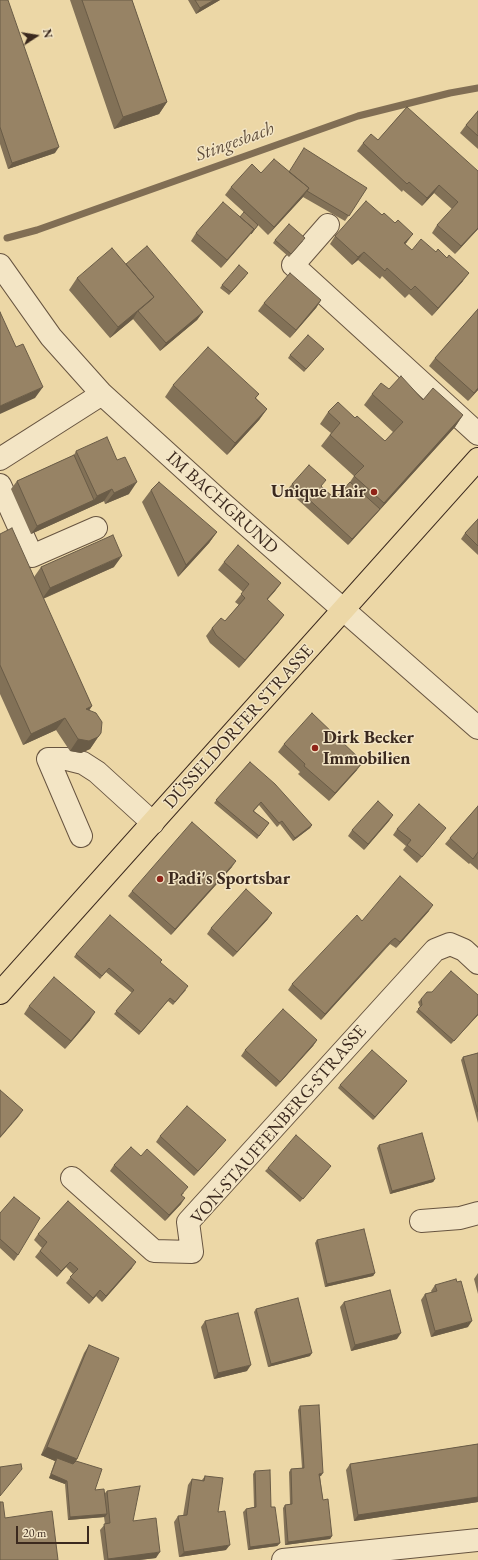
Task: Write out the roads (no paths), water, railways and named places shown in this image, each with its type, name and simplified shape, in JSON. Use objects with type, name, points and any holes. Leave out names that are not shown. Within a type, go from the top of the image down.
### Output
[{"type":"main road","name":"DÜSSELDORFER STRASSE","points":[[0,994],[478,459]]},
{"type":"street","points":[[328,225],[293,265],[478,434]]},
{"type":"street","name":"IM BACHGRUND","points":[[0,265],[51,337],[102,394],[223,504],[478,728]]},
{"type":"street","points":[[0,459],[102,394]]},
{"type":"street","points":[[0,485],[32,556],[96,528]]},
{"type":"street","points":[[80,836],[48,759],[67,759],[83,763],[110,782],[153,823]]},
{"type":"street","name":"VON-STAUFFENBERG-STRASSE","points":[[72,1178],[154,1251],[192,1252],[188,1222],[435,950],[450,944],[464,950],[478,963]]},
{"type":"street","points":[[421,1221],[460,1218],[478,1213]]},
{"type":"street","points":[[283,1560],[377,1555],[478,1540]]},
{"type":"waterway","name":"Stingesbach","points":[[7,238],[37,230],[358,116],[450,93],[478,88]]},
{"type":"place","name":"Unique Hair","points":[[374,492]]},
{"type":"place","name":"Dirk Becker Immobilien","points":[[315,748]]},
{"type":"place","name":"Padi's Sportsbar","points":[[160,879]]}]
